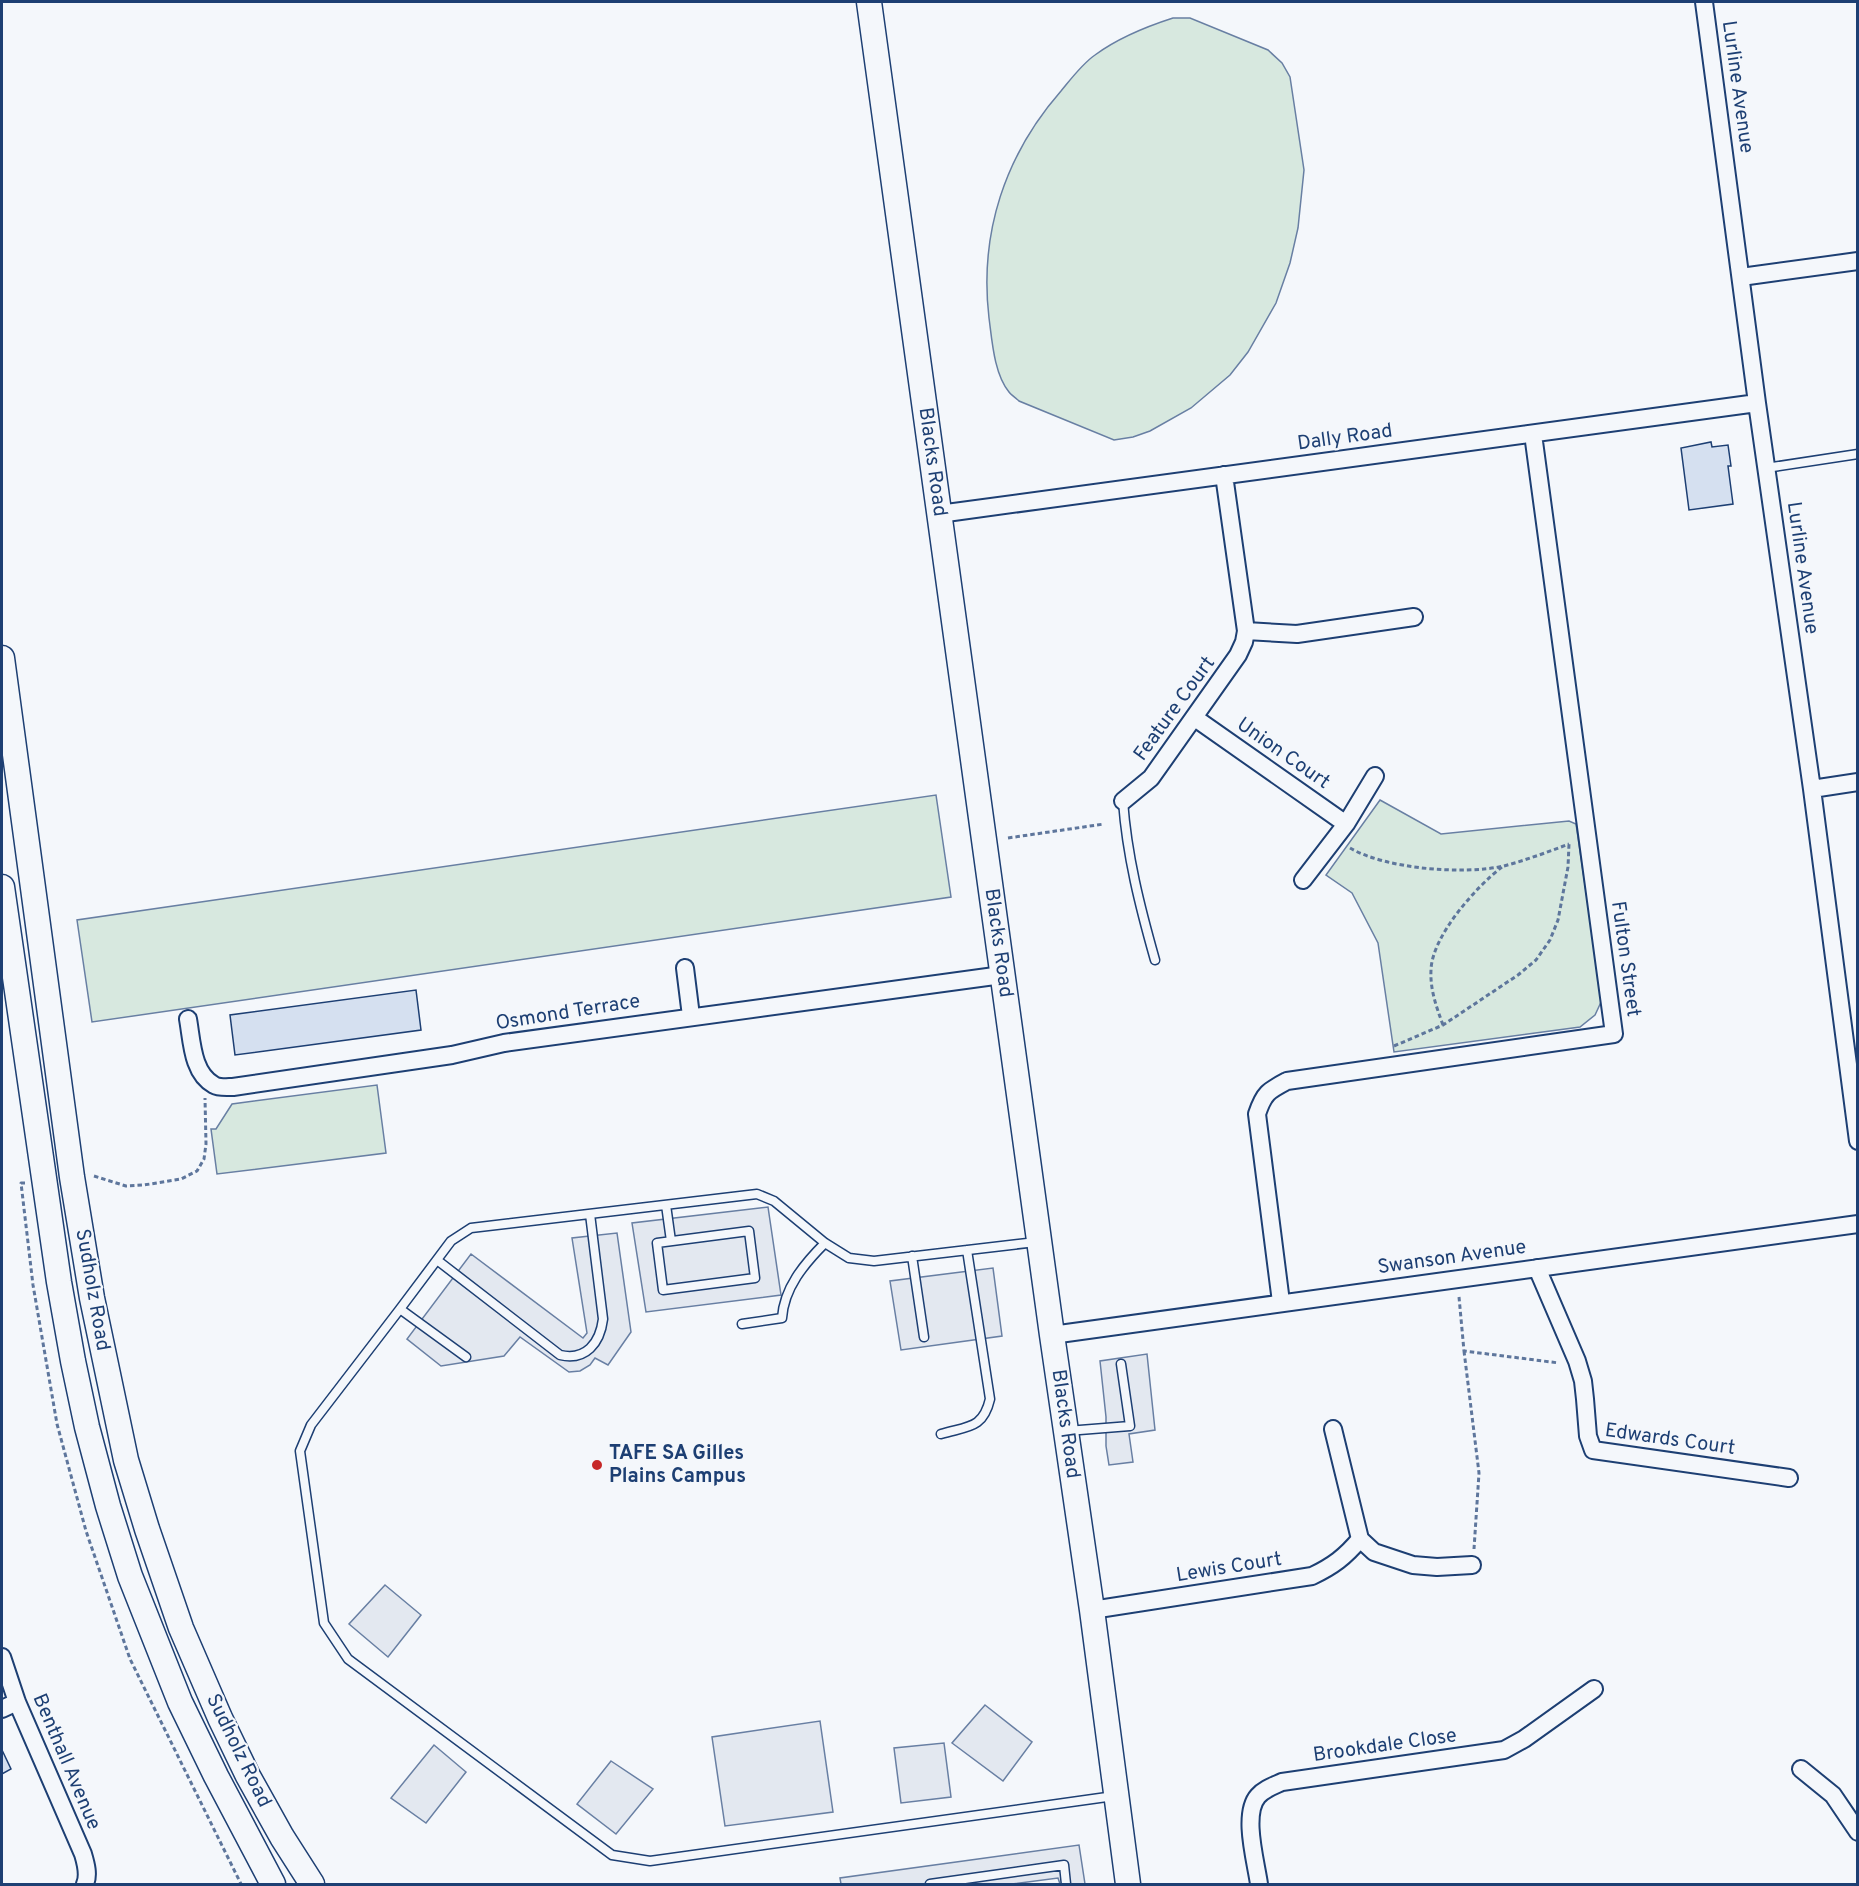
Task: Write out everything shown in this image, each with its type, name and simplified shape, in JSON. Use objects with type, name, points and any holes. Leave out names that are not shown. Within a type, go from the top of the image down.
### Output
[{"type":"main road","name":"Blacks Road","points":[[869,2],[1128,1884]]},
{"type":"main road","name":"Sudholz Road","points":[[2,658],[74,1188],[92,1298],[126,1460],[181,1628],[220,1718],[282,1837],[312,1884]]},
{"type":"main road","name":"Sudholz Road","points":[[2,887],[59,1282],[85,1416],[108,1506],[130,1576],[180,1702],[269,1881]]},
{"type":"street","name":"Lurline Avenue","points":[[1704,2],[1766,468],[1812,789],[1850,1027],[1857,1141]]},
{"type":"street","points":[[1741,277],[1857,261]]},
{"type":"street","name":"Dally Road","points":[[939,514],[1757,403]]},
{"type":"street","name":"Fulton Street","points":[[1281,1302],[1257,1114],[1262,1099],[1273,1088],[1287,1081],[1614,1034],[1533,434]]},
{"type":"street","name":"Feature Court","points":[[1123,801],[1151,778],[1238,656],[1244,642],[1246,631],[1224,475]]},
{"type":"street","points":[[1246,631],[1298,634],[1414,617]]},
{"type":"street","name":"Union Court","points":[[1195,718],[1346,824]]},
{"type":"street","points":[[1303,880],[1346,824],[1375,776]]},
{"type":"street","points":[[1812,789],[1857,782]]},
{"type":"street","points":[[685,968],[691,1016]]},
{"type":"street","name":"Osmond Terrace","points":[[216,1086],[233,1087],[441,1057],[504,1043],[1002,975]]},
{"type":"street","points":[[188,1019],[196,1062],[206,1078],[216,1086]]},
{"type":"street","name":"Swanson Avenue","points":[[1052,1335],[1857,1224]]},
{"type":"street","name":"Edwards Court","points":[[1537,1268],[1576,1361],[1584,1390],[1588,1436],[1593,1450],[1790,1478]]},
{"type":"street","points":[[1333,1429],[1360,1539],[1374,1552],[1413,1565],[1437,1567],[1473,1557]]},
{"type":"street","name":"Lewis Court","points":[[1092,1610],[1312,1576],[1329,1568],[1347,1555],[1360,1539]]},
{"type":"street","name":"Benthall Avenue","points":[[2,1657],[17,1702],[83,1854],[87,1867],[85,1884]]},
{"type":"street","name":"Brookdale Close","points":[[1259,1884],[1250,1816],[1252,1804],[1266,1789],[1282,1782],[1504,1750],[1524,1739],[1594,1689]]},
{"type":"street","points":[[2,1709],[17,1702]]},
{"type":"street","points":[[1801,1769],[1833,1795],[1857,1832]]},
{"type":"lane","points":[[1766,468],[1857,454]]},
{"type":"lane","points":[[1123,801],[1133,878],[1155,960]]},
{"type":"lane","points":[[1040,1241],[873,1261],[849,1258],[825,1244],[774,1201],[757,1194],[471,1228],[451,1241],[311,1425],[300,1450],[324,1623],[348,1659],[612,1855],[650,1861],[1116,1796]]},
{"type":"lane","points":[[666,1205],[670,1241]]},
{"type":"lane","points":[[437,1260],[560,1355],[578,1357],[592,1346],[602,1332],[603,1319],[590,1214]]},
{"type":"lane","points":[[749,1231],[755,1278],[663,1290],[657,1243],[670,1241],[749,1231]]},
{"type":"lane","points":[[742,1324],[782,1318],[785,1297],[797,1275],[811,1256],[825,1244]]},
{"type":"lane","points":[[941,1434],[975,1424],[983,1418],[990,1399],[968,1250]]},
{"type":"lane","points":[[912,1256],[924,1337]]},
{"type":"lane","points":[[400,1309],[466,1357]]},
{"type":"lane","points":[[1066,1431],[1130,1426],[1121,1364]]},
{"type":"lane","points":[[930,1884],[1064,1865],[1066,1884]]},
{"type":"path","points":[[1008,838],[1104,824]]},
{"type":"path","points":[[1347,847],[1361,855],[1427,868],[1472,869],[1504,866],[1569,844],[1568,867],[1558,920],[1550,940],[1536,960],[1518,975],[1443,1025],[1394,1046]]},
{"type":"path","points":[[1443,1025],[1433,998],[1431,968],[1436,946],[1472,895],[1504,866]]},
{"type":"path","points":[[88,1175],[126,1186],[181,1179],[196,1171],[204,1159],[206,1144],[204,1099],[216,1086]]},
{"type":"path","points":[[1459,1296],[1479,1473],[1473,1557]]},
{"type":"path","points":[[1464,1351],[1559,1363]]},
{"type":"shaded area","points":[[1173,18],[1190,18],[1268,50],[1282,63],[1290,77],[1304,170],[1298,228],[1290,263],[1276,303],[1248,352],[1230,375],[1191,408],[1150,431],[1114,440],[1019,401],[1004,385],[997,366],[989,318],[988,256],[1000,197],[1011,169],[1041,116],[1077,72],[1095,55],[1113,43]]},
{"type":"shaded area","points":[[936,795],[951,897],[92,1022],[77,920]]},
{"type":"shaded area","points":[[1380,800],[1441,834],[1569,821],[1576,824],[1602,1000],[1595,1015],[1580,1027],[1394,1052],[1378,943],[1352,893],[1326,875]]},
{"type":"shaded area","points":[[377,1085],[386,1153],[217,1174],[211,1129],[216,1129],[232,1104]]},
{"type":"shaded area","points":[[768,1207],[781,1295],[646,1312],[632,1223]]},
{"type":"shaded area","points":[[617,1233],[631,1332],[608,1365],[595,1358],[590,1365],[580,1371],[569,1372],[520,1337],[504,1356],[441,1366],[407,1339],[471,1254],[583,1338],[587,1333],[572,1238]]},
{"type":"shaded area","points":[[993,1268],[1002,1336],[901,1350],[890,1281]]},
{"type":"shaded area","points":[[1147,1354],[1155,1430],[1129,1434],[1133,1462],[1109,1465],[1100,1361]]},
{"type":"shaded area","points":[[385,1585],[421,1615],[388,1657],[349,1624]]},
{"type":"shaded area","points":[[985,1705],[1032,1742],[1003,1781],[952,1743]]},
{"type":"shaded area","points":[[820,1721],[833,1812],[725,1826],[712,1737]]},
{"type":"shaded area","points":[[944,1743],[951,1797],[901,1803],[894,1748]]},
{"type":"shaded area","points":[[434,1745],[466,1772],[426,1823],[391,1798]]},
{"type":"shaded area","points":[[611,1761],[653,1789],[616,1834],[577,1804]]},
{"type":"shaded area","points":[[1079,1845],[1085,1884],[1060,1884],[1058,1878],[1012,1884],[841,1884],[840,1878]]},
{"type":"building","points":[[1711,442],[1712,447],[1728,445],[1733,504],[1689,510],[1681,448]]},
{"type":"building","points":[[416,990],[421,1030],[235,1055],[230,1015]]},
{"type":"building","points":[[2,1750],[11,1769],[2,1774]]},
{"type":"place","name":"TAFE SA Gilles Plains Campus","points":[[597,1465]]}]
